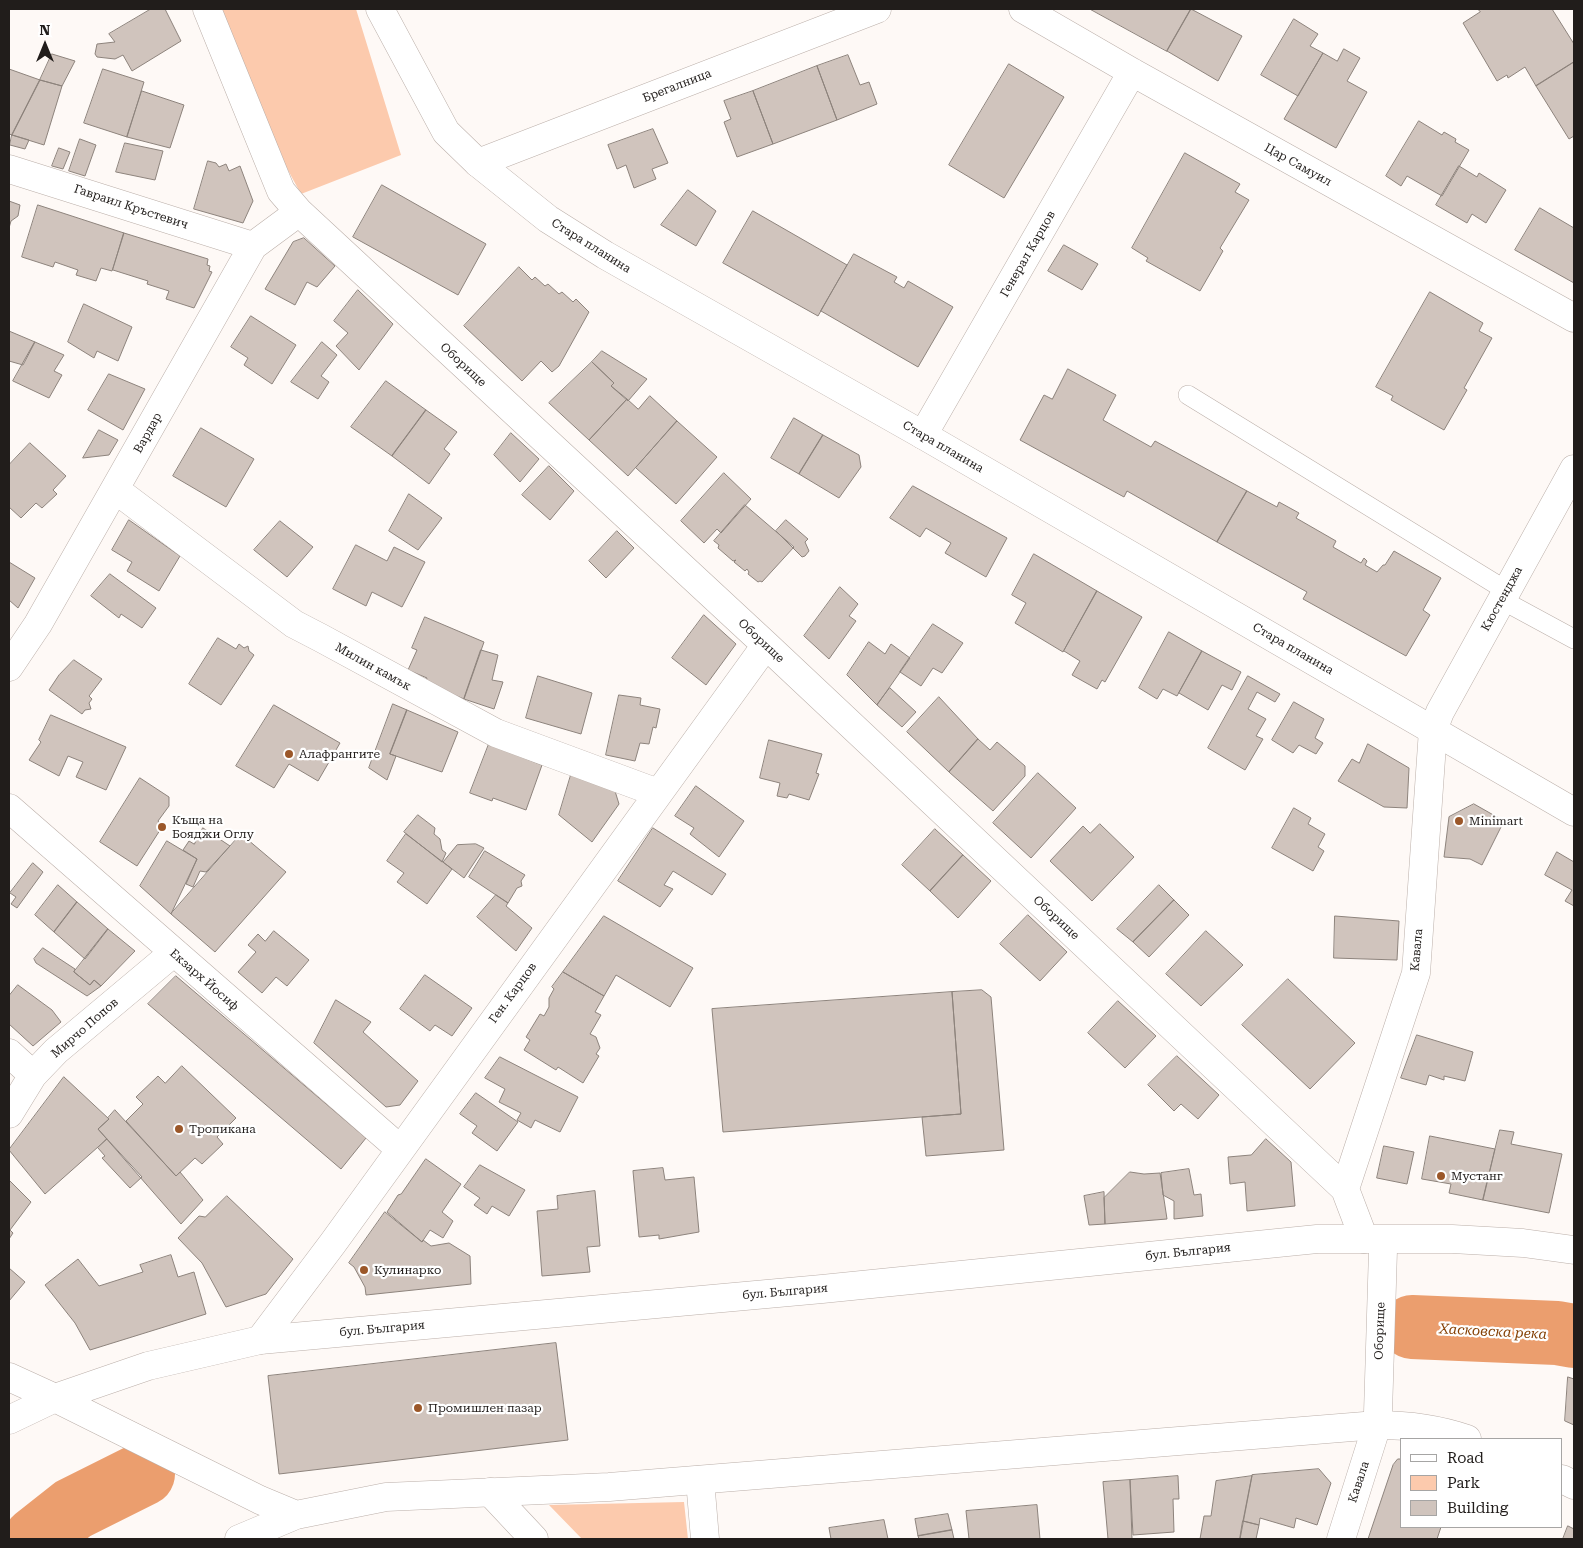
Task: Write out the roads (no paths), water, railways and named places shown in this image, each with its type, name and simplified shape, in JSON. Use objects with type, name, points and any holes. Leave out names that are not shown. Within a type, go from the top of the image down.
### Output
[{"type":"street","name":"Оборище","points":[[207,9],[281,192],[299,212],[766,645],[1344,1189],[1374,1244],[1378,1419]]},
{"type":"street","name":"Стара планина","points":[[380,9],[446,132],[478,163],[548,219],[605,256],[923,435],[1574,812]]},
{"type":"street","name":"Брегалница","points":[[478,163],[877,9]]},
{"type":"street","name":"Цар Самуил","points":[[1023,9],[1132,72],[1574,318]]},
{"type":"street","name":"Генерал Карцов","points":[[923,435],[1132,72]]},
{"type":"street","name":"Гавраил Кръстевич","points":[[9,169],[253,246]]},
{"type":"street","name":"Вардар","points":[[9,667],[38,624],[116,490],[253,246],[299,212]]},
{"type":"street","name":"Кюстенджа","points":[[1433,730],[1440,712],[1574,469]]},
{"type":"street","name":"Милин камък","points":[[116,490],[301,627],[496,733],[658,793]]},
{"type":"street","name":"Ген. Карцов","points":[[260,1340],[766,645]]},
{"type":"street","name":"Кавала","points":[[1344,1189],[1416,973],[1433,730]]},
{"type":"street","name":"Екзарх Йосиф","points":[[9,808],[400,1150]]},
{"type":"street","name":"Мирчо Попов","points":[[9,1114],[33,1075],[56,1052],[173,953]]},
{"type":"street","points":[[9,1053],[33,1075]]},
{"type":"street","name":"бул. България","points":[[9,1420],[55,1398],[148,1366],[260,1340],[822,1289],[1317,1239],[1374,1244],[1523,1243],[1574,1250]]},
{"type":"street","points":[[9,1377],[260,1500],[296,1515]]},
{"type":"street","name":"Кавала","points":[[1341,1539],[1378,1419]]},
{"type":"street","points":[[239,1539],[296,1515],[386,1497],[700,1480],[1378,1419],[1464,1438]]},
{"type":"street","points":[[700,1480],[706,1539]]},
{"type":"street","points":[[490,1492],[534,1539]]},
{"type":"lane","points":[[1188,395],[1574,639]]},
{"type":"waterway","name":"Хасковска река","points":[[1412,1327],[1557,1333],[1574,1336]]},
{"type":"waterway","name":"Хасковска река","points":[[35,1539],[73,1509],[143,1474]]},
{"type":"place","name":"Алафрангите","points":[[289,754]]},
{"type":"place","name":"Minimart","points":[[1459,821]]},
{"type":"place","name":"Къща на Бояджи Оглу","points":[[162,827]]},
{"type":"place","name":"Тропикана","points":[[179,1129]]},
{"type":"place","name":"Мустанг","points":[[1441,1176]]},
{"type":"place","name":"Кулинарко","points":[[364,1270]]},
{"type":"place","name":"Промишлен пазар","points":[[418,1408]]}]
